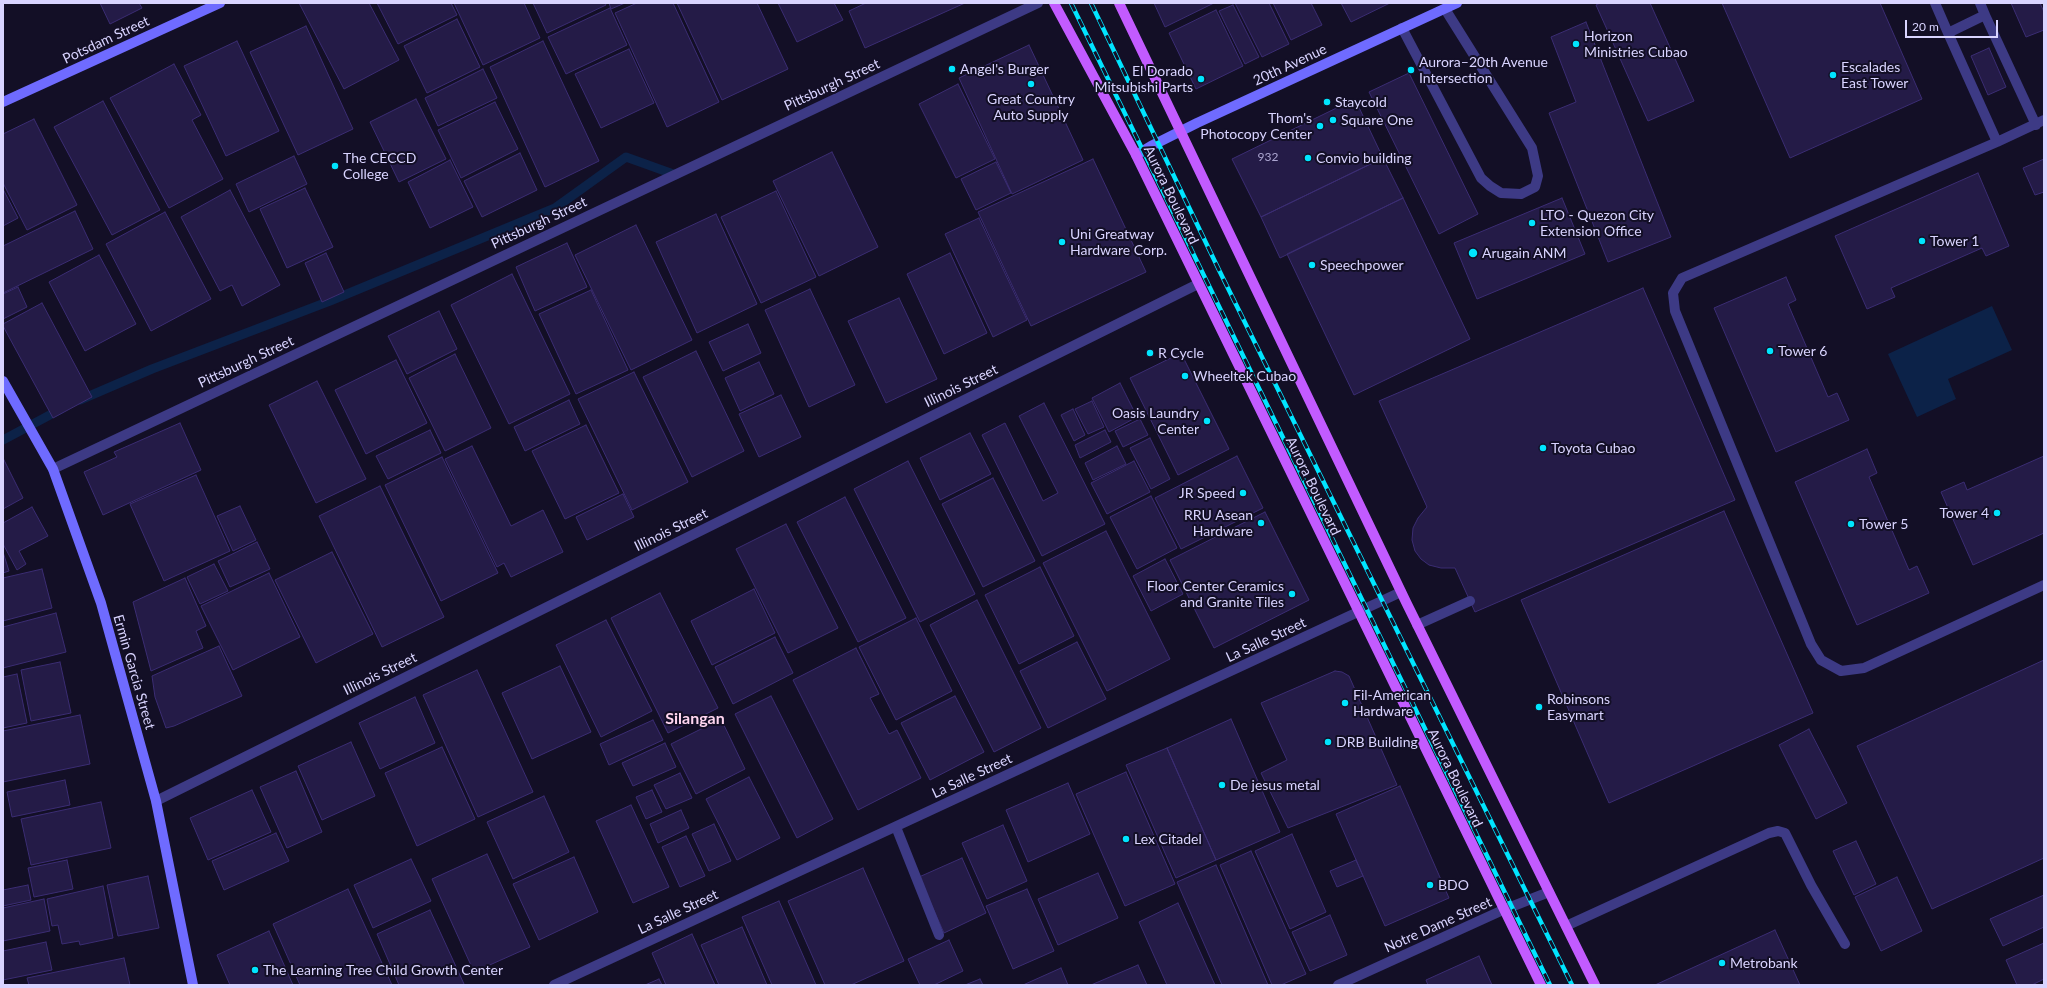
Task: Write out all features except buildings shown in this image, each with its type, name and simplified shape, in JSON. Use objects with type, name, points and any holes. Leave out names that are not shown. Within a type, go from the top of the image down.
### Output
[{"type":"main road","name":"Aurora Boulevard","points":[[1054,3],[1136,155],[1503,910],[1541,985]]},
{"type":"main road","points":[[1119,3],[1417,625],[1595,985]]},
{"type":"street","name":"Potsdam Street","points":[[3,102],[220,3]]},
{"type":"street","name":"Pittsburgh Street","points":[[53,469],[1038,3]]},
{"type":"street","name":"20th Avenue","points":[[1136,155],[1151,146],[1457,3]]},
{"type":"street","points":[[1935,3],[1997,142]]},
{"type":"street","points":[[1980,3],[2040,122],[1682,278],[1673,293],[1673,302],[1811,644],[1821,660],[1841,671],[1864,668],[2044,585]]},
{"type":"street","points":[[1402,28],[1481,178],[1501,193],[1521,194],[1535,187],[1538,176],[1532,148],[1444,9]]},
{"type":"street","points":[[1948,33],[1985,15]]},
{"type":"street","name":"Illinois Street","points":[[156,802],[1198,284]]},
{"type":"street","name":"Ermin Garcia Street","points":[[3,382],[53,469],[100,603],[156,802],[193,985]]},
{"type":"street","name":"La Salle Street","points":[[554,985],[1402,592]]},
{"type":"street","points":[[1417,625],[1470,601]]},
{"type":"street","points":[[896,827],[939,935]]},
{"type":"street","points":[[1566,926],[1770,833],[1778,831],[1785,833],[1811,885],[1844,944]]},
{"type":"street","name":"Notre Dame Street","points":[[1338,985],[1503,910],[1549,892]]},
{"type":"water","points":[[1992,306],[2012,350],[1948,379],[1956,399],[1917,417],[1888,354]]},
{"type":"waterway","points":[[80,400],[152,369],[330,301],[555,208],[626,157],[676,175]]},
{"type":"waterway","points":[[3,440],[61,409]]},
{"type":"railway","points":[[1071,3],[1550,985]]},
{"type":"railway","points":[[1091,3],[1219,270],[1572,985]]},
{"type":"place","name":"Horizon Ministries Cubao","points":[[1576,44]]},
{"type":"place","name":"Angel's Burger","points":[[952,69]]},
{"type":"place","name":"Aurora–20th Avenue Intersection","points":[[1411,70]]},
{"type":"place","name":"Escalades East Tower","points":[[1833,75]]},
{"type":"place","name":"El Dorado Mitsubishi Parts","points":[[1201,79]]},
{"type":"place","name":"Great Country Auto Supply","points":[[1031,84]]},
{"type":"place","name":"Staycold","points":[[1327,102]]},
{"type":"place","name":"Square One","points":[[1333,120]]},
{"type":"place","name":"Thom's Photocopy Center","points":[[1320,126]]},
{"type":"place","name":"Convio building","points":[[1308,158]]},
{"type":"place","name":"The CECCD College","points":[[335,166]]},
{"type":"place","name":"LTO - Quezon City Extension Office","points":[[1532,223]]},
{"type":"place","name":"Tower 1","points":[[1922,241]]},
{"type":"place","name":"Uni Greatway Hardware Corp.","points":[[1062,242]]},
{"type":"place","name":"Arugain ANM","points":[[1473,253]]},
{"type":"place","name":"Speechpower","points":[[1312,265]]},
{"type":"place","name":"Tower 6","points":[[1770,351]]},
{"type":"place","name":"R Cycle","points":[[1150,353]]},
{"type":"place","name":"Wheeltek Cubao","points":[[1185,376]]},
{"type":"place","name":"Oasis Laundry Center","points":[[1207,421]]},
{"type":"place","name":"Toyota Cubao","points":[[1543,448]]},
{"type":"place","name":"JR Speed","points":[[1243,493]]},
{"type":"place","name":"Tower 4","points":[[1997,513]]},
{"type":"place","name":"RRU Asean Hardware","points":[[1261,523]]},
{"type":"place","name":"Tower 5","points":[[1851,524]]},
{"type":"place","name":"Floor Center Ceramics and Granite Tiles","points":[[1292,594]]},
{"type":"place","name":"Fil-American Hardware","points":[[1345,703]]},
{"type":"place","name":"Robinsons Easymart","points":[[1539,707]]},
{"type":"place","name":"DRB Building","points":[[1328,742]]},
{"type":"place","name":"De jesus metal","points":[[1222,785]]},
{"type":"place","name":"Lex Citadel","points":[[1126,839]]},
{"type":"place","name":"BDO","points":[[1430,885]]},
{"type":"place","name":"Metrobank","points":[[1722,963]]},
{"type":"place","name":"The Learning Tree Child Growth Center","points":[[255,970]]},
{"type":"district","name":"Silangan","points":[[695,719]]}]
